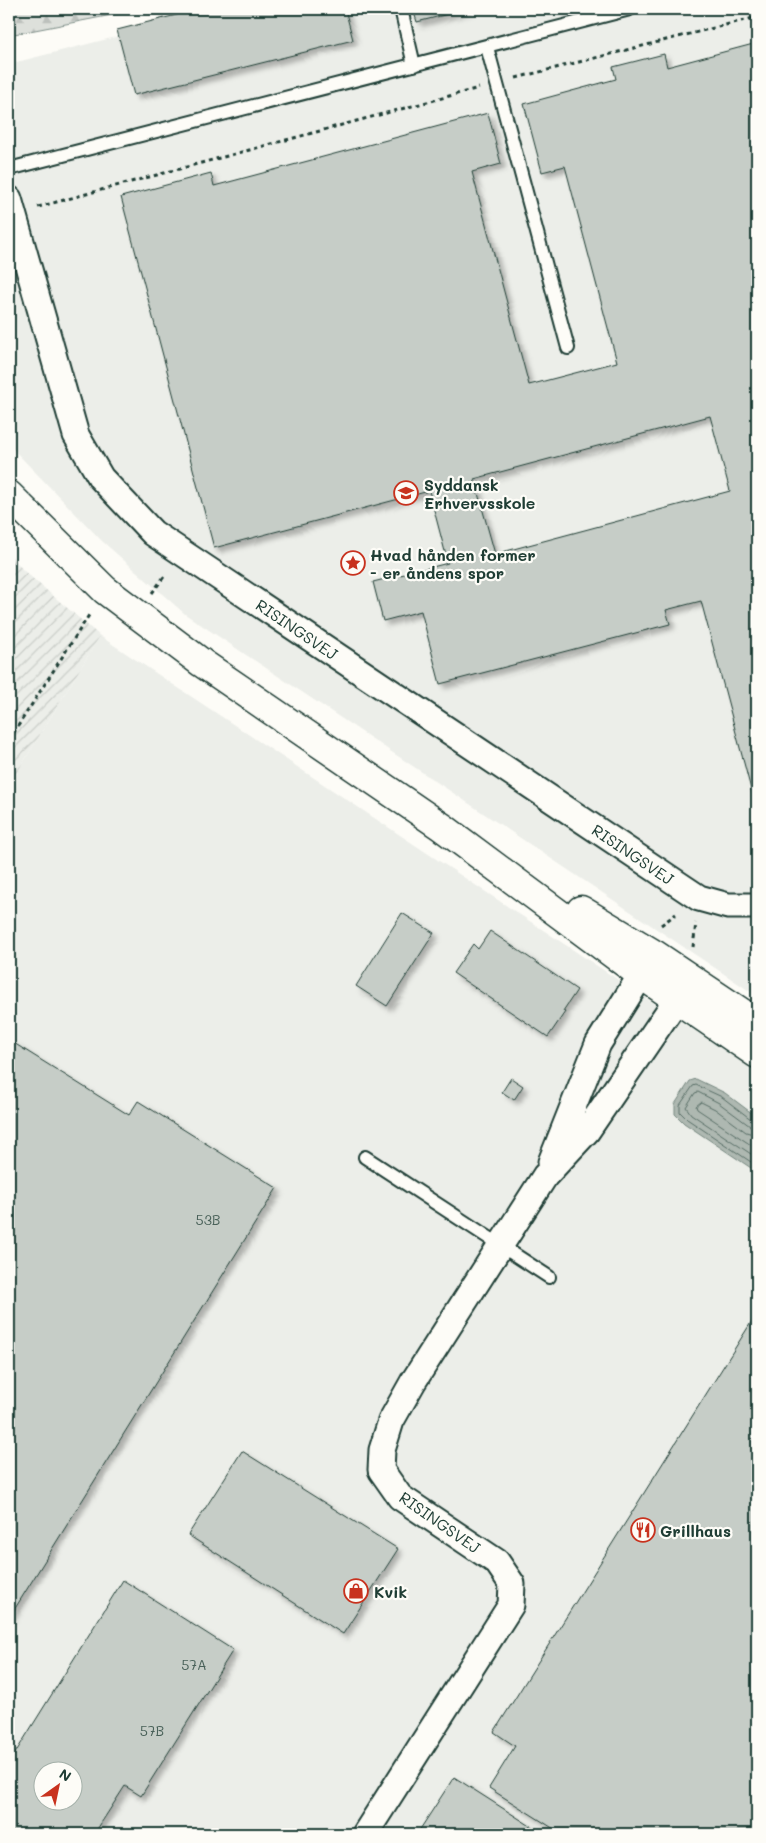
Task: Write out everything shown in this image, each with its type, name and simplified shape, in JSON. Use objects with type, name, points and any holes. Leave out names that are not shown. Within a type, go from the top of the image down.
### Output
[{"type":"street","name":"RISINGSVEJ","points":[[11,206],[76,435],[102,478],[153,533],[699,898],[728,906],[757,906]]},
{"type":"street","points":[[9,494],[105,590],[202,663],[647,964],[686,978],[757,1023]]},
{"type":"street","name":"RISINGSVEJ","points":[[545,1176],[598,1044],[647,964]]},
{"type":"street","name":"RISINGSVEJ","points":[[365,1834],[511,1605],[512,1584],[497,1562],[400,1497],[381,1470],[382,1450],[391,1421],[413,1382],[545,1176],[587,1131],[686,978]]},
{"type":"street","points":[[686,978],[757,1054]]},
{"type":"lane","points":[[401,9],[414,65]]},
{"type":"lane","points":[[9,169],[630,9]]},
{"type":"lane","points":[[487,47],[568,348]]},
{"type":"lane","points":[[365,1157],[550,1277]]},
{"type":"path","points":[[11,206],[757,17]]},
{"type":"path","points":[[9,740],[105,590]]},
{"type":"path","points":[[686,978],[699,898]]},
{"type":"shaded area","name":"Syddansk Erhvervsskole","points":[[226,9],[757,9],[757,996],[185,614],[102,541],[9,445],[9,64]]},
{"type":"shaded area","points":[[9,553],[23,570],[100,636],[9,786]]},
{"type":"shaded area","points":[[100,636],[757,1072],[757,1834],[9,1834],[9,786]]},
{"type":"green space","points":[[9,9],[143,9],[9,35]]},
{"type":"water","points":[[696,1079],[725,1093],[757,1117],[757,1172],[684,1123],[675,1114],[675,1104],[690,1081]]},
{"type":"building","points":[[200,9],[345,9],[353,40],[134,95],[117,30]]},
{"type":"building","points":[[413,9],[468,9],[417,22]]},
{"type":"building","points":[[757,43],[757,812],[701,601],[666,610],[670,624],[440,684],[421,611],[383,621],[373,582],[448,563],[429,491],[214,548],[121,197],[211,173],[214,186],[488,113],[501,164],[472,172],[529,385],[617,362],[565,166],[542,172],[524,104],[616,79],[613,67],[664,54],[667,67]],"holes":[[[710,416],[730,491],[495,554],[474,479]]]},
{"type":"building","points":[[402,913],[434,933],[387,1006],[356,986]]},
{"type":"building","points":[[490,931],[577,990],[548,1037],[453,973],[473,944],[478,949]]},
{"type":"building","points":[[9,1040],[129,1115],[138,1101],[277,1188],[9,1618]]},
{"type":"building","points":[[511,1078],[523,1086],[514,1100],[502,1092]]},
{"type":"building","points":[[757,1313],[757,1834],[562,1834],[489,1788],[515,1746],[494,1732]]},
{"type":"building","points":[[242,1451],[398,1549],[343,1634],[188,1535]]},
{"type":"building","points":[[123,1580],[233,1650],[141,1796],[125,1786],[94,1834],[9,1834],[9,1763]]},
{"type":"building","points":[[454,1777],[543,1834],[417,1834]]},
{"type":"place","name":"Syddansk Erhvervsskole","points":[[406,493]]},
{"type":"place","name":"Hvad hånden former - er åndens spor","points":[[353,563]]},
{"type":"place","name":"Grillhaus","points":[[643,1530]]},
{"type":"place","name":"Kvik","points":[[356,1591]]}]
